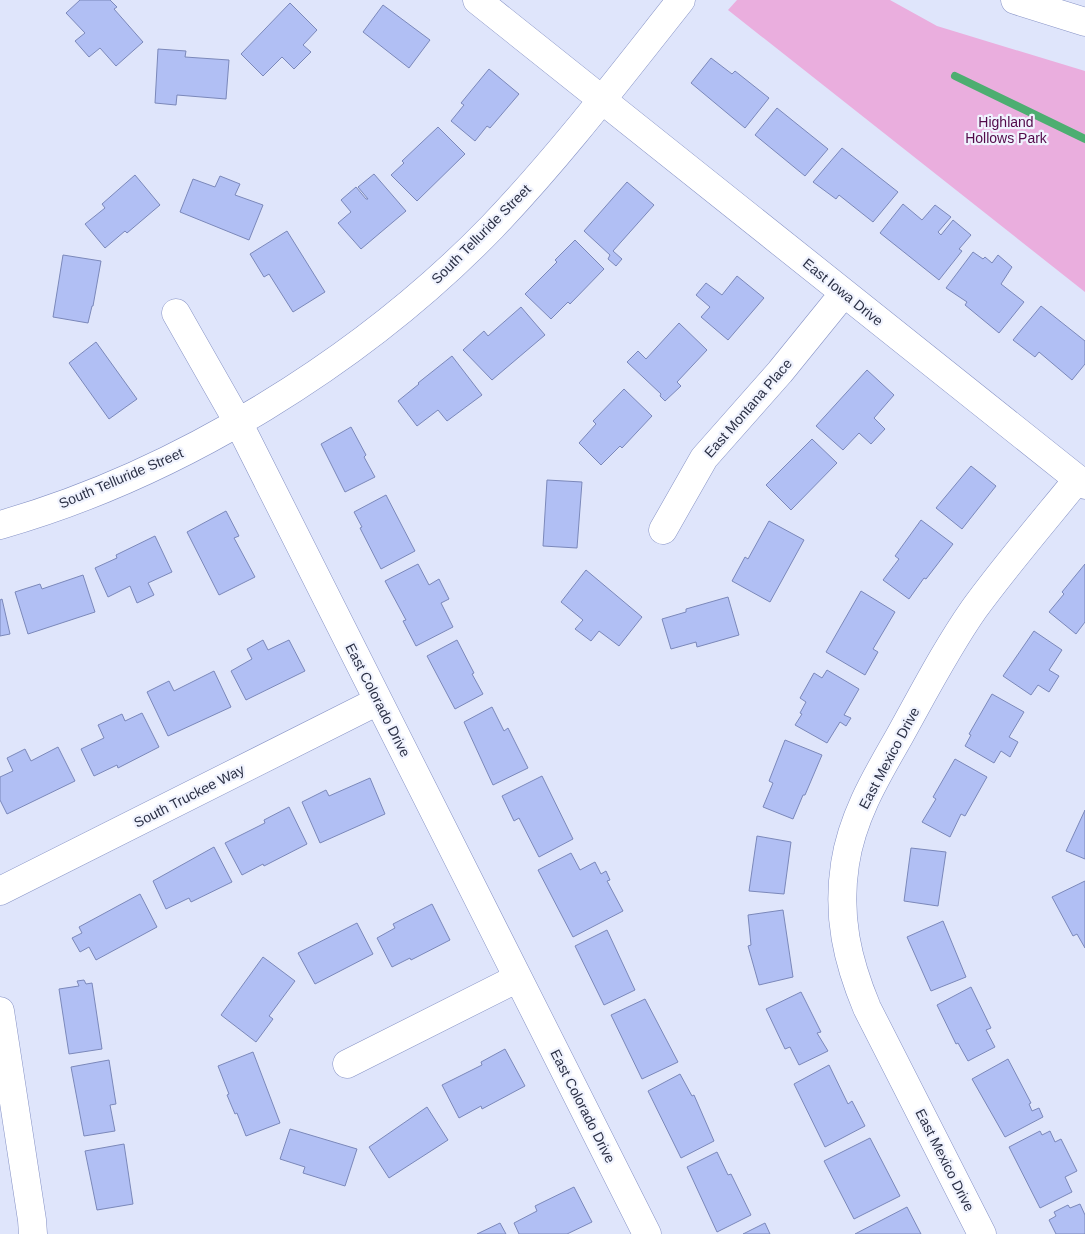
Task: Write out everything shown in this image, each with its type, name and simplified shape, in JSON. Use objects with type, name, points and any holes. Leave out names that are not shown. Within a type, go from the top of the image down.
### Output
[{"type":"street","name":"East Iowa Drive","points":[[477,0],[1081,482]]},
{"type":"street","name":"South Telluride Street","points":[[0,525],[65,503],[129,477],[184,451],[238,422],[303,383],[352,348],[401,310],[491,228],[533,183],[681,0]]},
{"type":"street","points":[[1015,0],[1085,22]]},
{"type":"street","name":"East Montana Place","points":[[663,530],[704,458],[780,372],[844,293]]},
{"type":"street","points":[[176,313],[238,422]]},
{"type":"street","name":"East Colorado Drive","points":[[238,422],[647,1234]]},
{"type":"street","name":"East Mexico Drive","points":[[982,1234],[868,1008],[854,976],[845,939],[843,911],[845,864],[853,828],[868,793],[947,652],[974,610],[1081,482]]},
{"type":"street","name":"South Truckee Way","points":[[0,891],[378,700]]},
{"type":"street","points":[[347,1064],[518,978]]},
{"type":"street","points":[[0,1012],[33,1234]]},
{"type":"green space","name":"Highland Hollows Park","points":[[737,0],[890,0],[937,26],[1085,71],[1085,292],[728,10]]},
{"type":"building","points":[[80,0],[110,0],[117,7],[114,9],[143,42],[116,66],[100,48],[89,57],[75,41],[85,33],[66,13]]},
{"type":"building","points":[[290,3],[317,30],[303,45],[311,52],[294,69],[282,57],[263,76],[241,54]]},
{"type":"building","points":[[383,5],[430,40],[409,68],[363,32]]},
{"type":"building","points":[[158,49],[186,51],[185,57],[229,60],[226,99],[177,95],[176,105],[155,103]]},
{"type":"building","points":[[711,58],[732,74],[735,71],[769,98],[745,128],[691,83]]},
{"type":"building","points":[[489,69],[519,94],[490,128],[487,126],[475,141],[451,121],[464,105],[461,103]]},
{"type":"building","points":[[777,108],[828,149],[805,176],[755,135]]},
{"type":"building","points":[[438,127],[465,154],[417,201],[391,175],[404,163],[402,161]]},
{"type":"building","points":[[842,148],[898,192],[873,222],[839,195],[836,199],[813,182]]},
{"type":"building","points":[[374,174],[406,211],[361,249],[338,223],[351,212],[341,200],[356,187],[368,199],[358,187]]},
{"type":"building","points":[[135,175],[160,205],[127,233],[125,231],[105,248],[85,224],[105,208],[102,204]]},
{"type":"building","points":[[220,176],[240,184],[235,195],[263,205],[249,240],[180,212],[193,179],[215,187]]},
{"type":"building","points":[[627,182],[654,205],[613,251],[622,259],[616,266],[608,259],[610,255],[584,231]]},
{"type":"building","points":[[903,204],[922,220],[935,205],[951,217],[938,232],[941,235],[953,220],[971,235],[959,249],[962,251],[939,280],[880,233]]},
{"type":"building","points":[[287,231],[325,292],[293,312],[269,274],[264,277],[250,254]]},
{"type":"building","points":[[575,240],[604,269],[570,304],[568,302],[551,319],[525,294],[557,262],[555,260]]},
{"type":"building","points":[[973,252],[983,259],[985,257],[992,263],[998,255],[1012,267],[1001,284],[1024,302],[999,333],[965,305],[967,302],[946,288]]},
{"type":"building","points":[[63,255],[101,261],[88,323],[53,317]]},
{"type":"building","points":[[737,276],[764,298],[728,340],[701,317],[710,307],[696,295],[706,283],[722,295]]},
{"type":"building","points":[[1041,306],[1085,341],[1085,364],[1072,380],[1039,352],[1035,357],[1013,340]]},
{"type":"building","points":[[521,307],[545,335],[492,380],[463,350],[484,331],[488,336]]},
{"type":"building","points":[[679,323],[707,350],[677,382],[681,386],[665,401],[660,396],[661,394],[627,362],[638,351],[646,359]]},
{"type":"building","points":[[96,342],[137,399],[109,419],[69,363]]},
{"type":"building","points":[[452,356],[482,395],[447,421],[438,410],[417,426],[398,401]]},
{"type":"building","points":[[867,370],[894,395],[874,418],[885,429],[871,444],[859,433],[843,450],[816,426]]},
{"type":"building","points":[[624,389],[652,416],[622,448],[620,446],[601,465],[579,443],[596,424],[593,421]]},
{"type":"building","points":[[351,427],[375,477],[345,492],[321,444]]},
{"type":"building","points":[[812,439],[837,463],[791,510],[766,485]]},
{"type":"building","points":[[971,466],[996,486],[962,529],[936,508]]},
{"type":"building","points":[[547,480],[582,482],[577,548],[543,546]]},
{"type":"building","points":[[386,495],[415,551],[381,569],[354,512]]},
{"type":"building","points":[[226,511],[239,536],[234,538],[255,577],[219,595],[187,532]]},
{"type":"building","points":[[921,520],[953,544],[909,599],[883,580],[899,559],[895,556]]},
{"type":"building","points":[[769,521],[804,540],[770,602],[732,581],[745,557],[748,559]]},
{"type":"building","points":[[155,536],[172,572],[148,583],[154,595],[137,603],[130,586],[108,597],[95,568],[117,558],[116,555]]},
{"type":"building","points":[[418,564],[429,585],[439,579],[449,599],[441,603],[453,627],[416,646],[403,621],[406,620],[385,581]]},
{"type":"building","points":[[1085,564],[1085,622],[1076,634],[1049,612],[1064,594],[1062,592]]},
{"type":"building","points":[[586,570],[642,617],[619,646],[599,631],[591,641],[575,629],[583,620],[561,602]]},
{"type":"building","points":[[83,575],[95,612],[28,634],[15,592],[40,584],[42,589]]},
{"type":"building","points":[[861,591],[895,612],[873,649],[878,652],[865,675],[826,652]]},
{"type":"building","points":[[728,597],[739,635],[697,647],[696,642],[671,649],[662,619],[686,612],[686,609]]},
{"type":"building","points":[[2,599],[10,634],[0,636],[0,600]]},
{"type":"building","points":[[1034,631],[1062,650],[1049,670],[1059,676],[1049,692],[1038,685],[1031,695],[1003,676]]},
{"type":"building","points":[[263,640],[268,650],[289,640],[305,671],[246,700],[231,671],[252,659],[247,649]]},
{"type":"building","points":[[457,640],[483,694],[455,709],[427,656]]},
{"type":"building","points":[[827,670],[859,689],[844,715],[851,718],[846,726],[840,722],[827,743],[795,725],[802,714],[800,713],[806,702],[800,698],[814,673],[822,678]]},
{"type":"building","points":[[214,671],[231,707],[168,736],[147,692],[169,681],[174,691]]},
{"type":"building","points":[[992,694],[1024,712],[1009,737],[1018,742],[1010,757],[1001,751],[994,763],[965,746],[971,735],[969,734]]},
{"type":"building","points":[[492,707],[504,731],[508,728],[528,768],[493,785],[464,722]]},
{"type":"building","points":[[142,713],[159,747],[118,768],[117,765],[94,776],[81,749],[104,738],[98,725],[122,714],[125,721]]},
{"type":"building","points":[[785,740],[822,755],[793,819],[763,807],[773,783],[769,781]]},
{"type":"building","points":[[58,747],[75,781],[7,814],[0,800],[0,777],[13,771],[7,758],[25,749],[31,761]]},
{"type":"building","points":[[955,759],[987,777],[965,816],[961,814],[950,837],[922,822],[936,799],[933,797]]},
{"type":"building","points":[[542,776],[573,839],[539,857],[519,818],[514,821],[502,796]]},
{"type":"building","points":[[370,778],[385,814],[320,843],[302,802],[326,790],[329,796]]},
{"type":"building","points":[[289,807],[307,844],[242,875],[225,843],[265,823],[264,820]]},
{"type":"building","points":[[1085,810],[1085,859],[1066,851]]},
{"type":"building","points":[[757,836],[791,842],[784,894],[749,891]]},
{"type":"building","points":[[214,847],[232,882],[191,902],[189,898],[166,909],[153,881]]},
{"type":"building","points":[[911,848],[946,852],[938,906],[904,901]]},
{"type":"building","points":[[571,853],[580,870],[595,862],[601,874],[606,871],[610,880],[607,881],[623,911],[573,937],[538,870]]},
{"type":"building","points":[[1085,881],[1085,948],[1077,934],[1073,936],[1052,897]]},
{"type":"building","points":[[140,894],[157,927],[96,960],[89,947],[80,952],[72,938],[82,933],[79,927]]},
{"type":"building","points":[[432,904],[450,940],[411,960],[410,958],[392,967],[377,938],[395,928],[393,924]]},
{"type":"building","points":[[783,910],[793,977],[759,985],[748,946],[751,945],[748,915]]},
{"type":"building","points":[[943,921],[966,977],[931,991],[907,937]]},
{"type":"building","points":[[357,923],[373,954],[315,984],[298,953]]},
{"type":"building","points":[[607,930],[635,990],[604,1005],[575,946]]},
{"type":"building","points":[[263,957],[295,981],[269,1016],[273,1019],[256,1042],[221,1015]]},
{"type":"building","points":[[84,980],[86,984],[92,983],[102,1049],[69,1054],[59,989],[79,986],[77,981]]},
{"type":"building","points":[[971,987],[991,1028],[986,1030],[995,1047],[968,1061],[958,1043],[956,1044],[937,1005]]},
{"type":"building","points":[[801,992],[821,1032],[817,1033],[828,1051],[799,1065],[790,1047],[785,1049],[766,1009]]},
{"type":"building","points":[[645,999],[678,1062],[642,1079],[611,1015]]},
{"type":"building","points":[[505,1049],[525,1086],[482,1109],[481,1106],[459,1118],[442,1085],[482,1065],[481,1062]]},
{"type":"building","points":[[253,1052],[280,1123],[246,1136],[237,1113],[235,1114],[227,1095],[229,1094],[218,1066]]},
{"type":"building","points":[[1008,1059],[1031,1103],[1029,1104],[1032,1111],[1039,1108],[1043,1117],[1005,1137],[972,1079]]},
{"type":"building","points":[[109,1060],[116,1104],[110,1105],[115,1131],[84,1136],[71,1067]]},
{"type":"building","points":[[829,1065],[848,1104],[852,1101],[865,1126],[825,1147],[794,1084]]},
{"type":"building","points":[[680,1074],[692,1096],[694,1095],[714,1141],[681,1158],[648,1091]]},
{"type":"building","points":[[427,1107],[448,1140],[389,1178],[369,1147]]},
{"type":"building","points":[[290,1129],[357,1149],[345,1186],[303,1173],[305,1167],[280,1159]]},
{"type":"building","points":[[1040,1131],[1042,1135],[1050,1131],[1055,1142],[1061,1139],[1077,1171],[1065,1177],[1072,1192],[1040,1208],[1009,1147]]},
{"type":"building","points":[[870,1138],[900,1196],[854,1219],[824,1161]]},
{"type":"building","points":[[124,1144],[133,1204],[97,1210],[85,1151]]},
{"type":"building","points":[[717,1152],[728,1175],[731,1174],[751,1215],[717,1232],[687,1167]]},
{"type":"building","points":[[574,1187],[592,1222],[567,1234],[519,1234],[514,1223],[537,1211],[535,1206]]},
{"type":"building","points":[[1080,1204],[1085,1215],[1085,1234],[1056,1234],[1049,1220],[1056,1216],[1054,1212],[1068,1205],[1070,1208]]},
{"type":"building","points":[[907,1207],[921,1234],[855,1234]]},
{"type":"building","points":[[500,1223],[506,1234],[477,1234]]},
{"type":"building","points":[[765,1223],[770,1234],[743,1234]]},
{"type":"waterway","points":[[955,76],[1085,139]]}]
